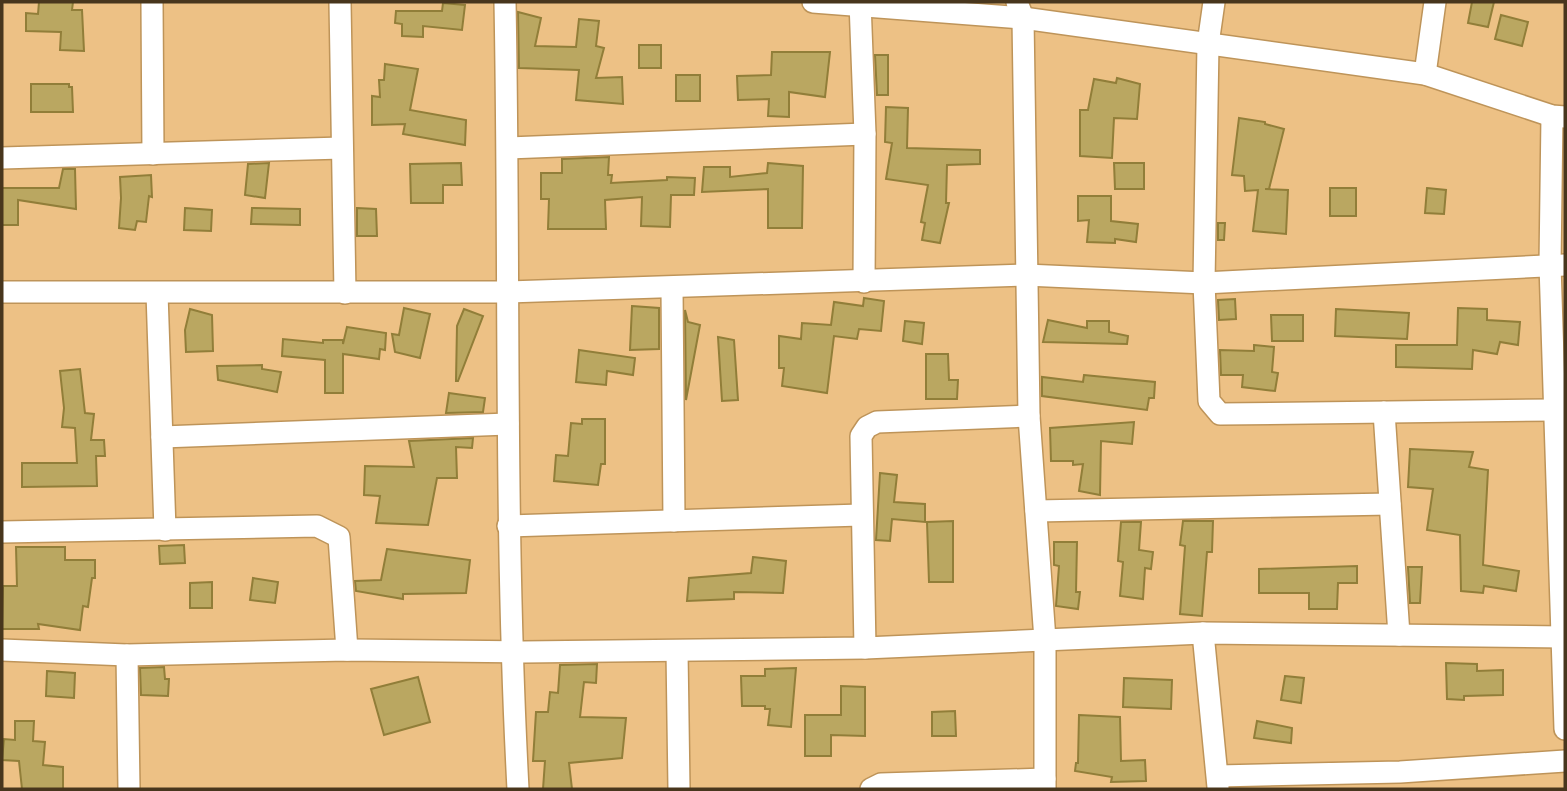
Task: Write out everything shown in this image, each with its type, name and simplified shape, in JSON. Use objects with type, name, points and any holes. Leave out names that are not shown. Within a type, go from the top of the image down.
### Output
[{"type":"street","points":[[152,2],[153,154]]},
{"type":"street","points":[[340,2],[345,293]]},
{"type":"street","points":[[505,2],[508,148],[508,526],[518,789]]},
{"type":"street","points":[[813,2],[1020,10],[1208,44],[1425,74],[1558,117],[1555,410],[1562,503],[1565,729]]},
{"type":"street","points":[[1214,2],[1208,44],[1204,283],[1209,401],[1220,414],[1555,410]]},
{"type":"street","points":[[1425,74],[1434,2]]},
{"type":"street","points":[[860,3],[865,134],[864,282]]},
{"type":"street","points":[[871,789],[881,784],[1045,784],[1045,640],[1029,416],[1020,10]]},
{"type":"street","points":[[508,148],[865,134]]},
{"type":"street","points":[[2,158],[342,148]]},
{"type":"street","points":[[2,292],[507,292],[1026,275],[1204,283],[1558,265]]},
{"type":"street","points":[[672,288],[674,521]]},
{"type":"street","points":[[157,293],[165,530]]},
{"type":"street","points":[[1384,412],[1399,635]]},
{"type":"street","points":[[865,649],[860,436],[867,427],[877,422],[1029,416]]},
{"type":"street","points":[[162,436],[508,424]]},
{"type":"street","points":[[1036,511],[1390,504]]},
{"type":"street","points":[[508,526],[861,515]]},
{"type":"street","points":[[2,532],[317,526],[329,530],[339,537],[347,650]]},
{"type":"street","points":[[2,650],[127,655],[347,650],[865,649],[1203,633],[1563,637]]},
{"type":"street","points":[[1203,633],[1218,783],[1401,781],[1565,761]]},
{"type":"street","points":[[677,650],[679,789]]},
{"type":"street","points":[[127,655],[129,789]]},
{"type":"building","points":[[39,2],[73,2],[72,10],[82,10],[84,51],[60,50],[61,32],[26,31],[26,13],[38,14]]},
{"type":"building","points":[[1472,2],[1494,2],[1488,27],[1468,23]]},
{"type":"building","points":[[443,3],[465,5],[462,30],[423,26],[423,37],[402,36],[402,24],[395,23],[396,11],[442,11]]},
{"type":"building","points":[[518,12],[541,18],[535,46],[576,47],[579,19],[599,21],[596,46],[604,48],[596,78],[622,77],[623,104],[576,100],[579,70],[519,68]]},
{"type":"building","points":[[1501,15],[1528,22],[1522,46],[1495,39]]},
{"type":"building","points":[[639,45],[661,45],[661,68],[639,68]]},
{"type":"building","points":[[772,52],[830,52],[825,97],[789,92],[789,117],[768,116],[769,99],[738,100],[737,76],[771,75]]},
{"type":"building","points":[[875,55],[888,55],[888,95],[877,95]]},
{"type":"building","points":[[385,64],[418,69],[410,110],[466,120],[465,145],[403,134],[405,124],[372,125],[372,96],[380,97],[379,80],[384,80]]},
{"type":"building","points":[[676,75],[700,75],[700,101],[676,101]]},
{"type":"building","points":[[1117,78],[1140,84],[1137,119],[1114,118],[1112,158],[1080,156],[1080,110],[1088,110],[1094,79],[1116,83]]},
{"type":"building","points":[[31,84],[69,84],[69,87],[72,87],[73,112],[31,112]]},
{"type":"building","points":[[886,107],[908,108],[907,148],[980,150],[980,164],[947,165],[946,203],[949,203],[940,243],[922,240],[925,223],[921,222],[928,185],[886,179],[892,143],[885,142]]},
{"type":"building","points":[[1239,118],[1265,122],[1284,129],[1269,189],[1265,189],[1288,190],[1286,234],[1253,231],[1258,190],[1245,191],[1244,176],[1232,175]]},
{"type":"building","points":[[609,157],[608,175],[612,175],[611,183],[667,180],[667,177],[695,178],[694,195],[671,195],[670,227],[641,226],[642,197],[605,200],[606,229],[548,229],[549,199],[541,199],[541,173],[562,173],[562,159]]},
{"type":"building","points":[[269,163],[265,198],[245,195],[248,164]]},
{"type":"building","points":[[461,163],[462,185],[443,185],[443,203],[411,203],[410,164]]},
{"type":"building","points":[[768,163],[803,166],[802,228],[768,228],[768,189],[702,192],[704,167],[730,167],[730,177],[767,173]]},
{"type":"building","points":[[1114,163],[1144,163],[1144,189],[1115,189]]},
{"type":"building","points":[[63,169],[75,169],[76,209],[18,200],[18,225],[2,225],[2,188],[59,188]]},
{"type":"building","points":[[151,175],[152,197],[149,196],[146,222],[137,221],[135,230],[119,228],[120,177]]},
{"type":"building","points":[[1330,188],[1356,188],[1356,216],[1330,216]]},
{"type":"building","points":[[1427,188],[1446,190],[1444,214],[1425,213]]},
{"type":"building","points":[[1078,196],[1111,196],[1111,221],[1138,224],[1136,242],[1115,239],[1115,243],[1087,242],[1089,220],[1078,221]]},
{"type":"building","points":[[185,208],[212,210],[211,231],[184,230]]},
{"type":"building","points":[[252,208],[300,209],[300,225],[251,224]]},
{"type":"building","points":[[357,208],[376,209],[377,236],[357,236]]},
{"type":"building","points":[[1218,223],[1225,223],[1224,240],[1218,240]]},
{"type":"building","points":[[864,298],[884,301],[881,331],[859,329],[857,339],[834,336],[827,393],[782,386],[784,368],[779,368],[779,336],[801,339],[802,323],[831,325],[834,302],[863,306]]},
{"type":"building","points":[[1235,299],[1236,319],[1219,320],[1218,300]]},
{"type":"building","points":[[632,306],[659,308],[659,349],[630,350]]},
{"type":"building","points":[[404,308],[430,314],[420,358],[395,352],[392,334],[399,335]]},
{"type":"building","points":[[1458,308],[1487,309],[1487,320],[1520,322],[1518,345],[1500,342],[1497,354],[1473,350],[1472,369],[1396,367],[1396,345],[1457,345]]},
{"type":"building","points":[[190,309],[212,315],[213,351],[186,352],[185,330]]},
{"type":"building","points":[[464,309],[483,316],[456,381],[457,326]]},
{"type":"building","points":[[1336,309],[1409,313],[1407,339],[1335,336]]},
{"type":"building","points":[[685,310],[688,322],[700,325],[686,400]]},
{"type":"building","points":[[1271,315],[1303,315],[1303,341],[1272,341]]},
{"type":"building","points":[[1048,320],[1087,328],[1087,321],[1109,321],[1109,332],[1128,336],[1127,344],[1043,342]]},
{"type":"building","points":[[905,321],[924,323],[922,344],[903,341]]},
{"type":"building","points":[[347,327],[386,333],[385,350],[380,349],[379,359],[343,354],[343,393],[325,393],[325,360],[282,356],[283,339],[323,343],[323,340],[343,340],[343,344]]},
{"type":"building","points":[[718,337],[734,340],[738,400],[722,401]]},
{"type":"building","points":[[1254,345],[1274,347],[1272,372],[1278,373],[1275,391],[1242,387],[1243,375],[1221,375],[1220,350],[1254,351]]},
{"type":"building","points":[[579,350],[635,358],[633,375],[607,371],[606,385],[576,382]]},
{"type":"building","points":[[926,354],[948,354],[949,380],[958,380],[957,399],[926,399]]},
{"type":"building","points":[[262,365],[262,369],[281,372],[277,392],[218,380],[217,366]]},
{"type":"building","points":[[80,369],[85,413],[94,414],[91,440],[104,440],[105,456],[96,456],[97,486],[22,487],[22,463],[77,463],[75,428],[62,427],[64,408],[60,371]]},
{"type":"building","points":[[1084,375],[1155,382],[1154,398],[1149,398],[1147,410],[1042,396],[1042,377],[1083,382]]},
{"type":"building","points":[[449,393],[485,398],[483,412],[446,413]]},
{"type":"building","points":[[582,419],[605,419],[605,464],[601,464],[598,485],[554,481],[556,455],[568,456],[571,423],[582,424]]},
{"type":"building","points":[[1134,422],[1132,444],[1101,441],[1100,495],[1079,491],[1083,464],[1051,461],[1050,428]]},
{"type":"building","points":[[473,438],[472,448],[456,447],[457,478],[437,478],[428,525],[376,523],[380,496],[364,495],[365,466],[414,467],[409,441]]},
{"type":"building","points":[[1410,449],[1473,452],[1469,467],[1488,470],[1483,565],[1519,571],[1516,591],[1484,586],[1483,593],[1461,591],[1460,535],[1427,530],[1433,489],[1408,487]]},
{"type":"building","points":[[880,473],[897,475],[894,502],[925,504],[925,522],[892,519],[890,541],[876,540]]},
{"type":"building","points":[[953,521],[953,582],[929,582],[927,522]]},
{"type":"building","points":[[1183,521],[1213,521],[1212,552],[1207,552],[1202,616],[1180,614],[1185,546],[1180,545]]},
{"type":"building","points":[[1121,522],[1141,522],[1139,550],[1153,552],[1151,569],[1145,568],[1143,599],[1120,596],[1123,562],[1118,561]]},
{"type":"building","points":[[1054,542],[1077,542],[1076,592],[1080,592],[1078,609],[1056,606],[1059,566],[1054,565]]},
{"type":"building","points":[[184,545],[185,563],[160,564],[159,546]]},
{"type":"building","points":[[16,547],[65,547],[65,560],[95,560],[95,578],[92,578],[88,607],[83,606],[80,630],[38,624],[39,629],[2,629],[3,586],[17,586]]},
{"type":"building","points":[[387,549],[470,560],[466,593],[403,594],[403,599],[356,591],[355,581],[381,580]]},
{"type":"building","points":[[753,557],[786,561],[783,593],[734,592],[734,599],[687,601],[689,578],[751,573]]},
{"type":"building","points":[[1357,566],[1357,583],[1338,583],[1337,609],[1309,609],[1309,593],[1259,593],[1259,569]]},
{"type":"building","points":[[1408,567],[1422,567],[1420,603],[1410,603]]},
{"type":"building","points":[[253,578],[278,582],[275,603],[250,600]]},
{"type":"building","points":[[212,582],[212,608],[190,608],[190,583]]},
{"type":"building","points":[[1446,663],[1477,664],[1477,671],[1503,670],[1503,695],[1464,696],[1464,700],[1447,699]]},
{"type":"building","points":[[597,664],[596,683],[584,682],[580,717],[626,718],[622,758],[569,763],[572,789],[543,789],[545,761],[533,761],[536,712],[548,712],[550,692],[558,693],[560,665]]},
{"type":"building","points":[[164,667],[165,679],[169,679],[168,696],[141,695],[140,668]]},
{"type":"building","points":[[796,668],[791,727],[768,725],[770,709],[765,709],[765,706],[742,706],[741,676],[765,676],[765,669]]},
{"type":"building","points":[[47,671],[75,673],[74,698],[46,696]]},
{"type":"building","points":[[1285,676],[1304,678],[1301,703],[1281,700]]},
{"type":"building","points":[[418,677],[430,722],[384,735],[371,689]]},
{"type":"building","points":[[1124,678],[1172,680],[1171,709],[1123,707]]},
{"type":"building","points":[[841,686],[865,687],[865,736],[831,735],[831,756],[805,756],[805,715],[841,715]]},
{"type":"building","points":[[955,711],[956,736],[932,736],[932,712]]},
{"type":"building","points":[[1079,715],[1120,717],[1121,761],[1145,760],[1146,781],[1111,782],[1112,777],[1075,771],[1078,763]]},
{"type":"building","points":[[15,721],[34,721],[33,741],[45,742],[43,765],[63,767],[63,789],[22,789],[19,761],[2,760],[4,739],[15,740]]},
{"type":"building","points":[[1257,721],[1292,728],[1291,743],[1254,738]]}]
